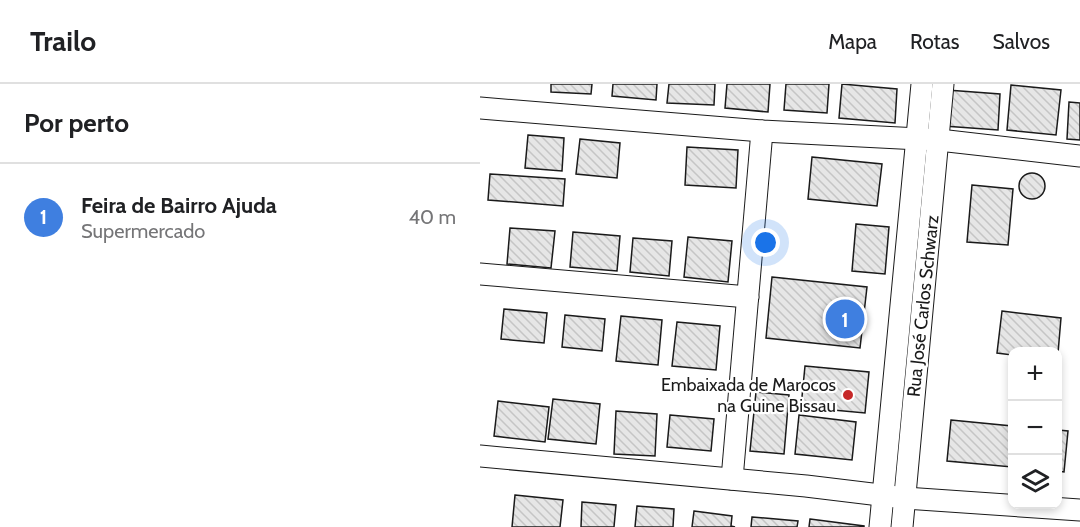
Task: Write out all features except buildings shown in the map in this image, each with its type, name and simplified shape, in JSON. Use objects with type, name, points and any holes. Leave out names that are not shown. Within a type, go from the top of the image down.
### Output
[{"type":"street","name":"Rua José Carlos Schwarz","points":[[880,527],[922,84]]},
{"type":"street","name":"Rua José Carlos Schwarz","points":[[902,527],[943,84]]},
{"type":"street","points":[[480,108],[762,131],[939,140],[1080,156]]},
{"type":"street","points":[[732,478],[762,131]]},
{"type":"street","points":[[480,274],[748,297]]},
{"type":"street","points":[[480,456],[732,478],[905,498],[1080,510]]},
{"type":"place","name":"Feira de Bairro Ajuda","points":[[845,319]]},
{"type":"place","name":"Embaixada de Marocos na Guine Bissau","points":[[848,395]]}]
